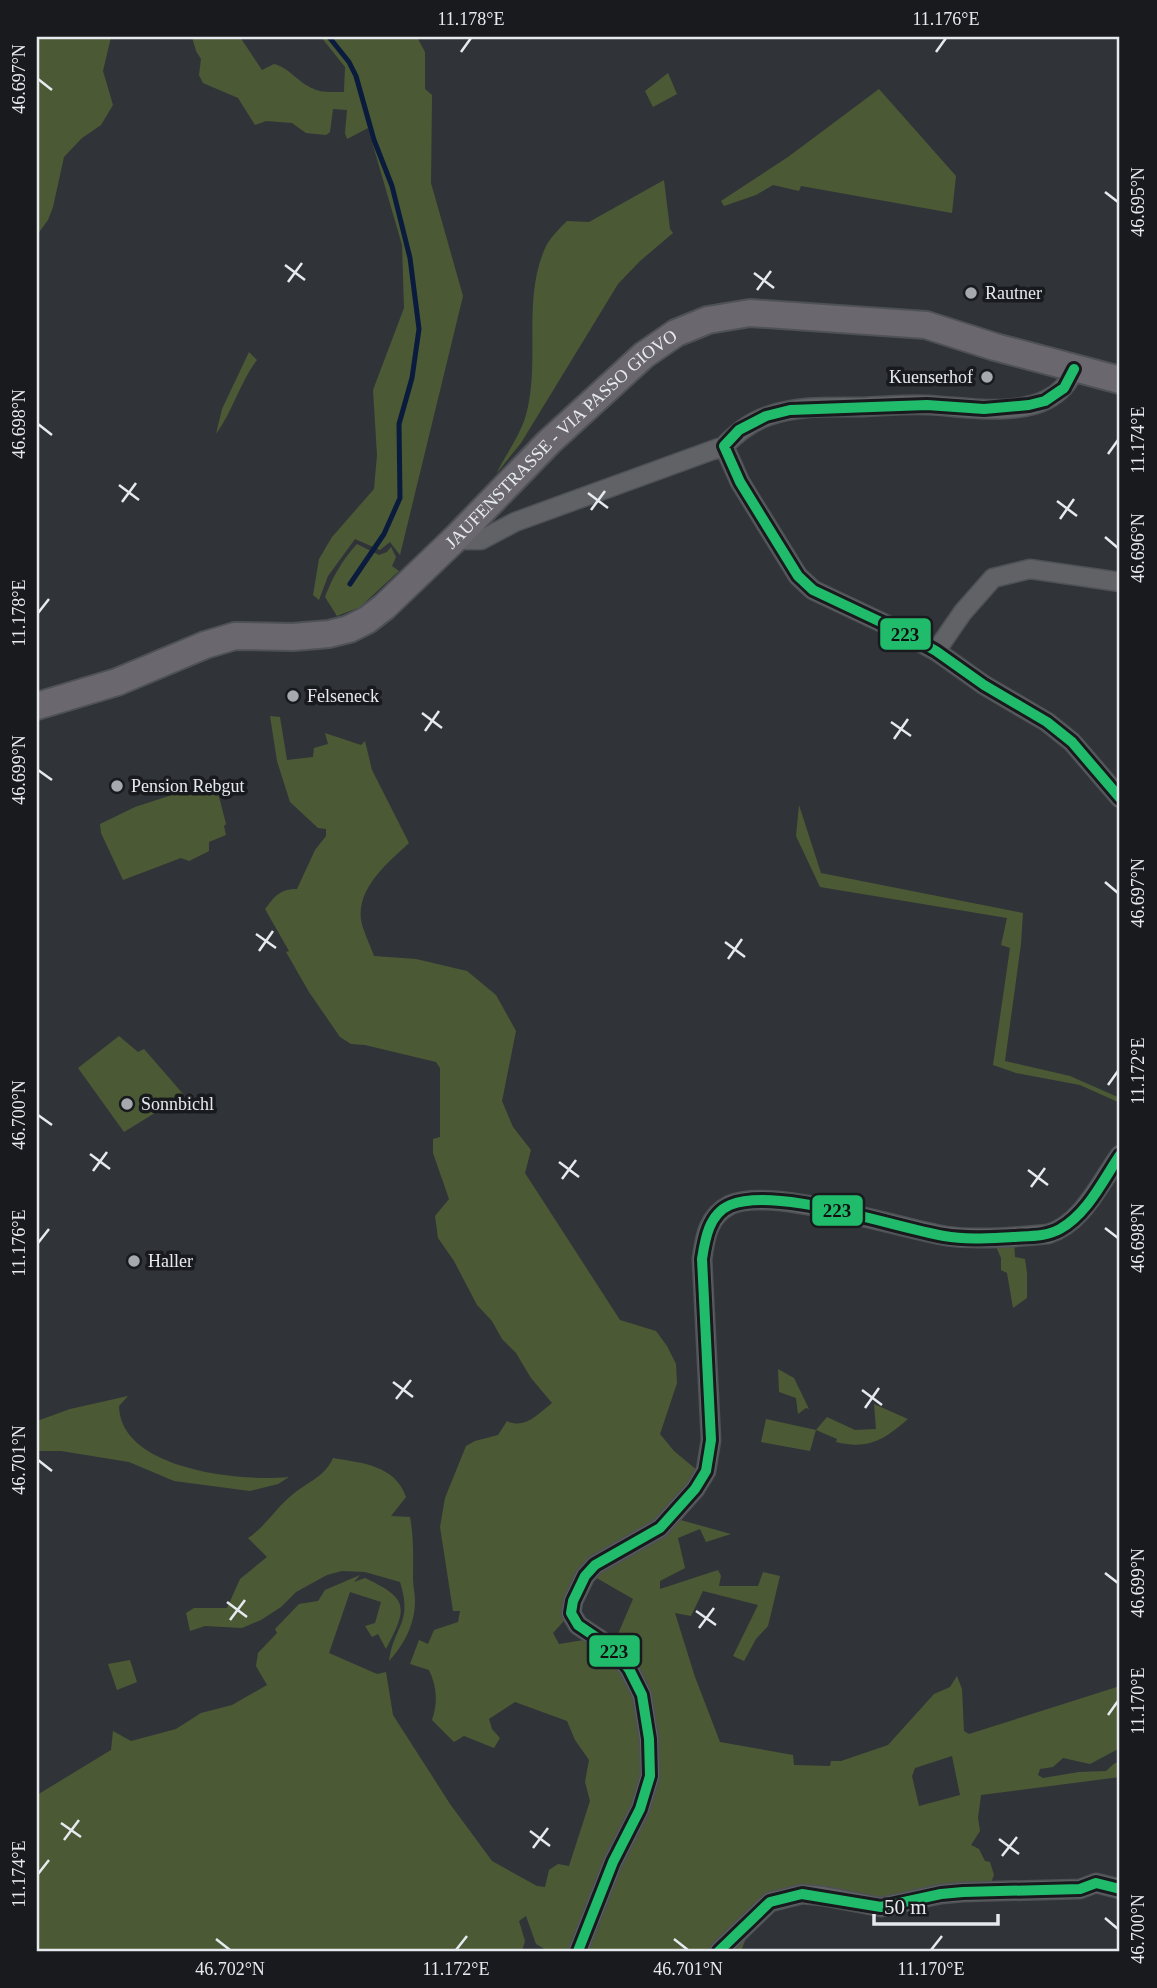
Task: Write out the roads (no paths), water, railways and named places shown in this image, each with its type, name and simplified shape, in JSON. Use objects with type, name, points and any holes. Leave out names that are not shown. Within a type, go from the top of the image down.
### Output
[{"type":"main road","name":"JAUFENSTRASSE - VIA PASSO GIOVO","points":[[37,706],[117,682],[205,645],[235,636],[293,638],[349,629],[384,607],[550,442],[644,355],[676,333],[708,320],[750,313],[926,325],[1120,380]]},
{"type":"street","points":[[458,536],[466,540],[481,540],[515,522],[724,446],[739,430],[765,416],[790,410],[927,405],[984,409],[1029,405],[1045,401],[1064,388],[1074,369]]},
{"type":"street","points":[[724,446],[740,482],[798,576],[813,590],[936,651],[984,685],[1047,722],[1072,742],[1120,798]]},
{"type":"street","points":[[936,651],[963,612],[993,578],[1030,569],[1120,582]]},
{"type":"street","points":[[578,1951],[613,1862],[640,1809],[650,1776],[649,1739],[642,1695],[629,1669],[612,1648],[578,1625],[571,1613],[573,1601],[585,1576],[595,1565],[660,1528],[695,1489],[706,1471],[711,1440],[702,1259],[710,1222],[730,1205],[769,1200],[951,1236],[1048,1234],[1063,1230],[1080,1213],[1120,1155]]},
{"type":"street","points":[[719,1951],[770,1902],[802,1894],[823,1895],[881,1907],[941,1894],[974,1891],[1080,1889],[1096,1883],[1120,1889]]},
{"type":"waterway","points":[[329,37],[349,62],[356,76],[374,140],[392,186],[410,258],[419,329],[412,378],[399,424],[400,498],[384,534],[350,584]]},
{"type":"place","name":"Rautner","points":[[971,293]]},
{"type":"place","name":"Kuenserhof","points":[[987,377]]},
{"type":"place","name":"Felseneck","points":[[293,696]]},
{"type":"place","name":"Pension Rebgut","points":[[117,786]]},
{"type":"place","name":"Sonnbichl","points":[[127,1104]]},
{"type":"place","name":"Haller","points":[[134,1261]]}]
